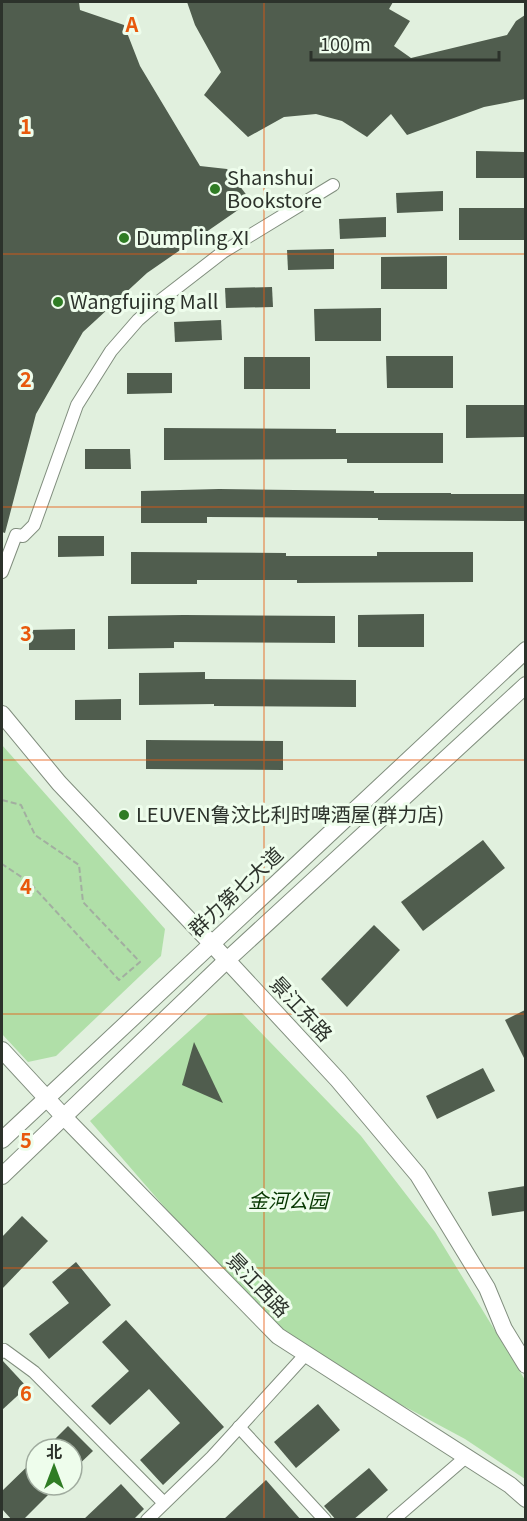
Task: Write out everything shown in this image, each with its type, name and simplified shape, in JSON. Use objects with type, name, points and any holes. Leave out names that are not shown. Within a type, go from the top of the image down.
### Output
[{"type":"main road","name":"群力第七大道","points":[[2,1140],[525,650]]},
{"type":"main road","points":[[2,1176],[227,960],[525,685]]},
{"type":"main road","name":"景江东路","points":[[2,714],[59,783],[212,943],[338,1080],[418,1175],[487,1287],[504,1329],[525,1365]]},
{"type":"main road","name":"景江西路","points":[[2,1050],[63,1117],[278,1336],[510,1485],[525,1499]]},
{"type":"street","points":[[2,572],[16,535],[23,536],[34,525],[77,405],[111,351],[138,320],[223,252],[333,185]]},
{"type":"street","points":[[2,1352],[4,1350],[34,1372],[164,1503]]},
{"type":"street","points":[[147,1520],[212,1457],[306,1354]]},
{"type":"street","points":[[239,1426],[325,1520]]},
{"type":"street","points":[[393,1520],[466,1457]]},
{"type":"path","points":[[2,800],[21,805],[35,835],[79,865],[83,902],[140,962],[119,980],[29,882],[2,864]]},
{"type":"green space","points":[[2,745],[165,929],[161,956],[56,1056],[28,1062],[2,1034]]},
{"type":"green space","name":"金河公园","points":[[242,1013],[361,1136],[435,1232],[525,1380],[525,1479],[465,1439],[385,1396],[286,1334],[232,1285],[90,1121],[208,1014]]},
{"type":"building","name":"Wangfujing Mall","points":[[2,2],[79,2],[80,10],[124,25],[140,66],[200,166],[227,169],[251,201],[147,273],[83,332],[36,414],[5,533],[2,532]]},
{"type":"building","points":[[187,2],[393,2],[389,9],[410,21],[394,46],[411,58],[507,35],[516,21],[525,15],[525,99],[484,107],[407,135],[391,114],[367,137],[342,121],[316,114],[284,117],[248,137],[204,95],[221,72],[195,25]]},
{"type":"building","points":[[476,151],[525,152],[525,178],[476,178]]},
{"type":"building","points":[[443,191],[443,211],[397,213],[396,193]]},
{"type":"building","points":[[459,208],[525,208],[525,240],[459,240]]},
{"type":"building","points":[[386,217],[386,237],[340,239],[339,219]]},
{"type":"building","points":[[334,249],[334,269],[288,270],[287,250]]},
{"type":"building","points":[[447,256],[447,289],[381,289],[381,257]]},
{"type":"building","points":[[272,287],[273,307],[226,308],[225,288]]},
{"type":"building","points":[[381,308],[381,341],[315,341],[314,309]]},
{"type":"building","points":[[221,320],[222,340],[175,342],[174,322]]},
{"type":"building","points":[[386,356],[453,356],[453,388],[387,388]]},
{"type":"building","points":[[244,357],[310,357],[310,389],[244,389]]},
{"type":"building","points":[[127,373],[172,373],[172,393],[127,394]]},
{"type":"building","points":[[466,405],[525,405],[525,437],[466,438]]},
{"type":"building","points":[[164,428],[336,429],[336,433],[443,433],[443,463],[347,463],[347,459],[164,460]]},
{"type":"building","points":[[85,449],[130,449],[131,469],[85,469]]},
{"type":"building","points":[[219,489],[525,494],[525,521],[207,517],[207,523],[141,523],[141,491]]},
{"type":"building","points":[[58,536],[104,536],[104,556],[58,557]]},
{"type":"building","points":[[131,552],[377,556],[377,552],[473,552],[473,582],[297,583],[297,580],[197,580],[197,584],[131,584]]},
{"type":"building","points":[[424,614],[424,647],[358,647],[358,615]]},
{"type":"building","points":[[108,616],[335,616],[335,643],[174,642],[174,648],[108,649]]},
{"type":"building","points":[[75,629],[75,650],[29,650],[29,630]]},
{"type":"building","points":[[205,672],[205,679],[356,680],[356,707],[139,705],[139,673]]},
{"type":"building","points":[[121,699],[121,720],[75,720],[75,700]]},
{"type":"building","points":[[146,740],[283,741],[283,770],[146,769]]},
{"type":"building","points":[[483,840],[505,868],[423,931],[401,902]]},
{"type":"building","points":[[374,925],[400,950],[347,1007],[321,979]]},
{"type":"building","points":[[525,1010],[525,1060],[505,1020]]},
{"type":"building","points":[[194,1042],[223,1103],[182,1085]]},
{"type":"building","points":[[483,1068],[495,1091],[437,1119],[426,1096]]},
{"type":"building","points":[[525,1186],[525,1211],[492,1216],[488,1192]]},
{"type":"building","points":[[22,1216],[48,1241],[2,1289],[2,1237]]},
{"type":"building","points":[[76,1262],[111,1305],[49,1359],[29,1334],[69,1303],[52,1282]]},
{"type":"building","points":[[126,1320],[224,1427],[163,1485],[140,1460],[180,1423],[149,1389],[110,1425],[91,1406],[129,1371],[102,1342]]},
{"type":"building","points":[[2,1360],[27,1387],[2,1410]]},
{"type":"building","points":[[318,1404],[340,1430],[296,1468],[274,1442]]},
{"type":"building","points":[[68,1426],[79,1437],[57,1437]]},
{"type":"building","points":[[84,1442],[93,1451],[84,1460]]},
{"type":"building","points":[[369,1468],[388,1490],[353,1520],[336,1520],[324,1506]]},
{"type":"building","points":[[24,1470],[24,1497],[46,1497],[23,1520],[12,1520],[2,1509],[2,1491]]},
{"type":"building","points":[[266,1480],[301,1520],[223,1520]]},
{"type":"building","points":[[121,1484],[144,1509],[133,1520],[83,1520]]},
{"type":"place","name":"Shanshui Bookstore","points":[[215,189]]},
{"type":"place","name":"Dumpling XI","points":[[124,238]]},
{"type":"place","name":"Wangfujing Mall","points":[[58,302]]},
{"type":"place","name":"LEUVEN鲁汶比利时啤酒屋(群力店)","points":[[124,815]]}]
